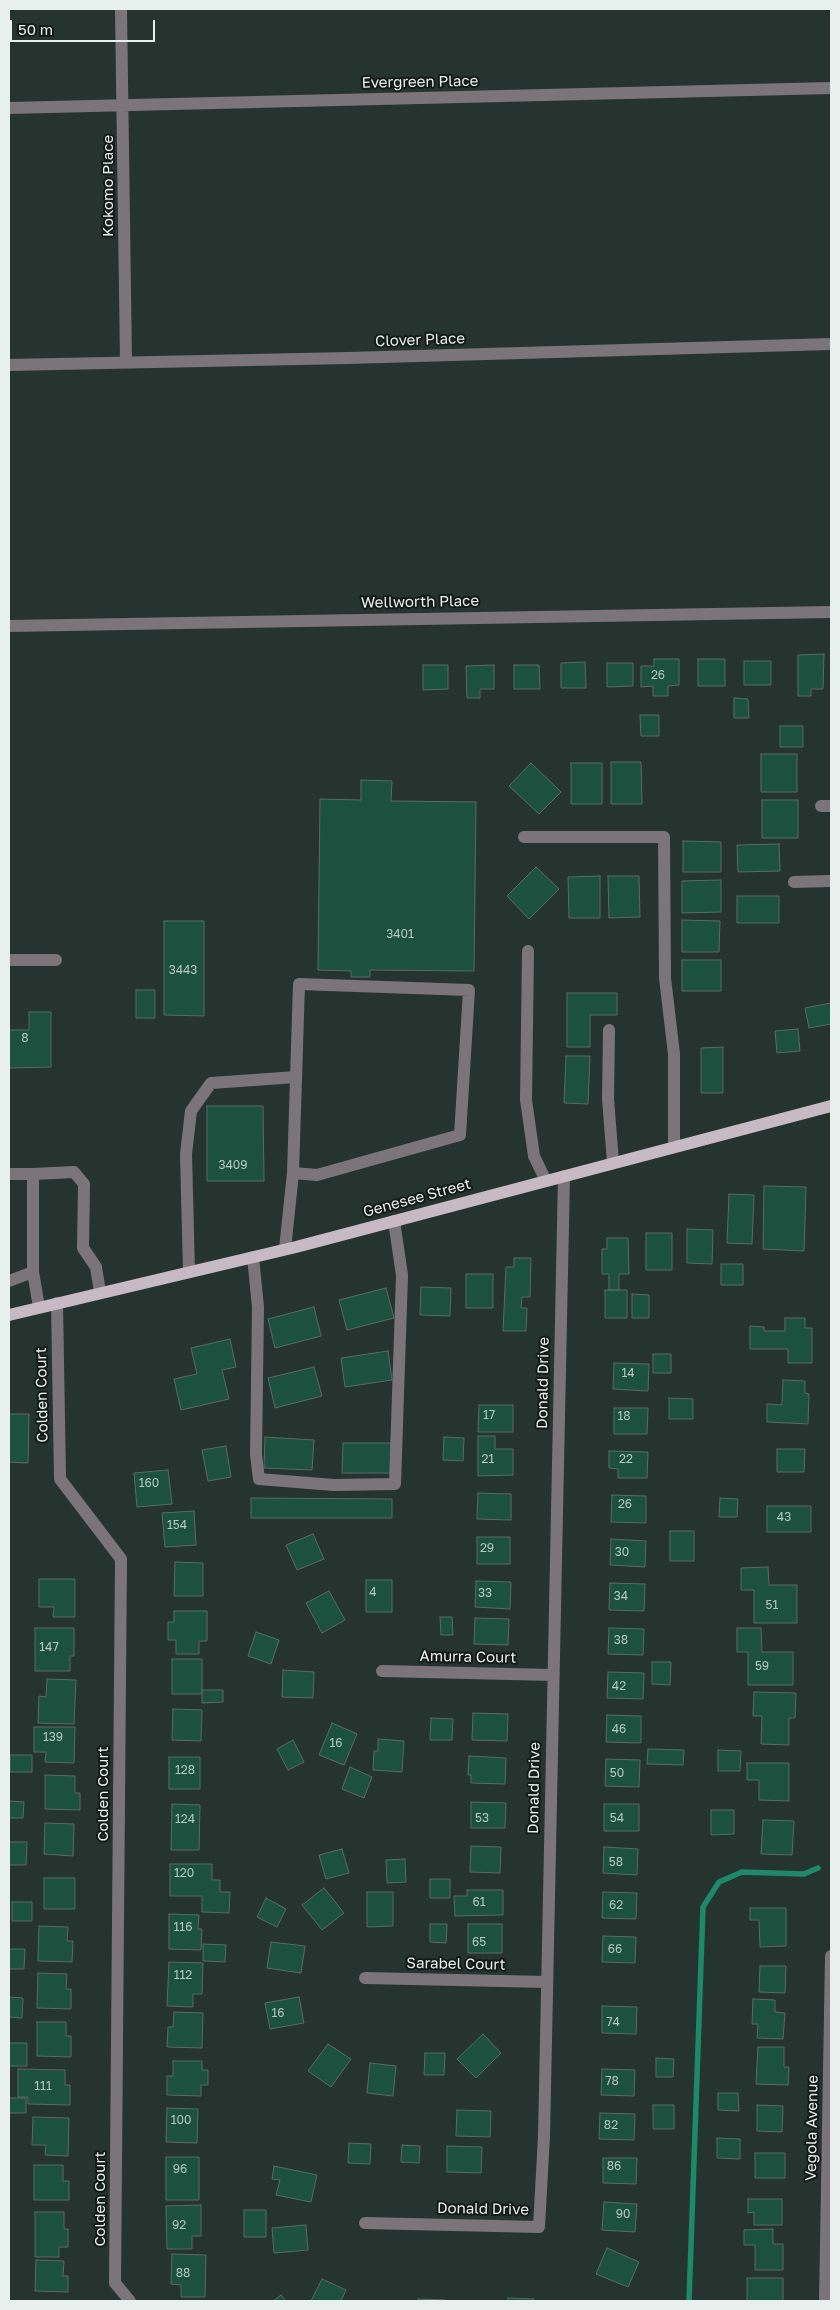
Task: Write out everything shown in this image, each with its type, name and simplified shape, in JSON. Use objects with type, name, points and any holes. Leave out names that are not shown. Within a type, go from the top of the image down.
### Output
[{"type":"main road","name":"Genesee Street","points":[[9,1315],[285,1249],[831,1106]]},
{"type":"street","name":"Kokomo Place","points":[[121,9],[124,105],[126,362]]},
{"type":"street","name":"Evergreen Place","points":[[9,108],[831,88]]},
{"type":"street","name":"Clover Place","points":[[9,364],[831,344]]},
{"type":"street","name":"Wellworth Place","points":[[9,626],[831,612]]},
{"type":"street","points":[[524,837],[664,837],[665,978],[674,1054],[674,1146]]},
{"type":"street","points":[[794,882],[831,881]]},
{"type":"street","points":[[528,951],[526,1100],[534,1156],[546,1181]]},
{"type":"street","points":[[9,960],[56,960]]},
{"type":"street","points":[[285,1249],[293,1173],[299,984],[469,990],[460,1135],[316,1175],[293,1173]]},
{"type":"street","points":[[609,1030],[608,1099],[612,1162]]},
{"type":"street","points":[[189,1272],[186,1154],[191,1111],[211,1082],[296,1077]]},
{"type":"street","points":[[9,1174],[74,1172],[84,1184],[83,1248],[96,1267],[100,1292]]},
{"type":"street","points":[[33,1174],[33,1272],[39,1307]]},
{"type":"street","name":"Donald Drive","points":[[365,2223],[539,2227],[544,2136],[564,1176]]},
{"type":"street","points":[[253,1257],[258,1307],[256,1455],[259,1479],[334,1485],[394,1484],[402,1275],[394,1221]]},
{"type":"street","points":[[9,1281],[33,1272]]},
{"type":"street","name":"Colden Court","points":[[57,1303],[60,1479],[120,1559],[115,2283],[130,2301]]},
{"type":"street","name":"Amurra Court","points":[[382,1671],[553,1674]]},
{"type":"street","name":"Vegola Avenue","points":[[825,2301],[831,1956]]},
{"type":"street","name":"Sarabel Court","points":[[365,1978],[547,1982]]},
{"type":"building","points":[[824,654],[823,689],[811,689],[811,696],[798,696],[798,655]]},
{"type":"building","points":[[654,659],[679,659],[679,685],[668,686],[668,696],[653,696],[653,686],[641,687],[641,666],[654,666]]},
{"type":"building","points":[[698,659],[725,659],[725,686],[698,686]]},
{"type":"building","points":[[744,661],[771,661],[771,685],[744,685]]},
{"type":"building","points":[[585,662],[586,688],[561,688],[561,663]]},
{"type":"building","points":[[607,663],[633,663],[633,686],[607,687]]},
{"type":"building","points":[[423,665],[448,665],[448,689],[423,690]]},
{"type":"building","points":[[494,665],[494,689],[480,689],[480,698],[467,698],[466,666]]},
{"type":"building","points":[[514,665],[539,665],[540,689],[514,689]]},
{"type":"building","points":[[734,698],[748,699],[749,718],[734,718]]},
{"type":"building","points":[[640,715],[659,715],[659,736],[641,736]]},
{"type":"building","points":[[780,726],[803,726],[803,747],[780,747]]},
{"type":"building","points":[[761,754],[797,754],[797,792],[761,792]]},
{"type":"building","points":[[611,762],[641,762],[642,804],[611,804]]},
{"type":"building","points":[[531,763],[561,792],[539,814],[509,786]]},
{"type":"building","points":[[571,763],[602,763],[602,804],[571,804]]},
{"type":"building","points":[[361,780],[392,781],[391,801],[476,802],[474,971],[370,970],[370,977],[351,977],[351,971],[318,970],[320,799],[361,800]]},
{"type":"building","points":[[762,800],[798,800],[798,838],[762,838]]},
{"type":"building","points":[[683,841],[721,842],[721,872],[683,872]]},
{"type":"building","points":[[779,844],[780,871],[738,872],[737,845]]},
{"type":"building","points":[[536,867],[559,889],[529,919],[507,896]]},
{"type":"building","points":[[600,876],[600,918],[569,918],[568,877]]},
{"type":"building","points":[[608,876],[639,876],[640,917],[609,918]]},
{"type":"building","points":[[721,880],[721,912],[682,913],[682,881]]},
{"type":"building","points":[[737,896],[779,896],[779,923],[737,923]]},
{"type":"building","points":[[682,920],[720,921],[719,952],[682,952]]},
{"type":"building","points":[[164,921],[204,921],[204,1016],[164,1015]]},
{"type":"building","points":[[682,960],[721,960],[721,991],[682,991]]},
{"type":"building","points":[[136,990],[155,990],[155,1018],[136,1018]]},
{"type":"building","points":[[567,993],[617,993],[617,1015],[590,1015],[590,1047],[567,1047]]},
{"type":"building","points":[[831,1003],[831,1024],[809,1028],[805,1008]]},
{"type":"building","points":[[29,1012],[51,1012],[51,1067],[9,1068],[9,1030],[29,1030]]},
{"type":"building","points":[[798,1029],[800,1051],[777,1053],[775,1031]]},
{"type":"building","points":[[723,1047],[723,1093],[701,1093],[701,1048]]},
{"type":"building","points":[[566,1056],[590,1056],[588,1104],[564,1103]]},
{"type":"building","points":[[207,1106],[263,1106],[264,1181],[207,1181]]},
{"type":"building","points":[[764,1186],[806,1187],[804,1251],[763,1249]]},
{"type":"building","points":[[729,1194],[754,1195],[752,1244],[727,1243]]},
{"type":"building","points":[[687,1229],[713,1230],[712,1264],[687,1263]]},
{"type":"building","points":[[646,1233],[672,1233],[672,1270],[646,1270]]},
{"type":"building","points":[[607,1238],[628,1238],[629,1274],[619,1274],[619,1290],[609,1290],[609,1274],[602,1274],[602,1249],[607,1249]]},
{"type":"building","points":[[514,1258],[531,1258],[530,1297],[522,1297],[521,1308],[527,1308],[526,1331],[503,1331],[506,1267],[514,1267]]},
{"type":"building","points":[[721,1264],[743,1264],[743,1285],[721,1285]]},
{"type":"building","points":[[466,1274],[493,1274],[493,1308],[466,1308]]},
{"type":"building","points":[[421,1287],[451,1288],[450,1316],[420,1315]]},
{"type":"building","points":[[386,1288],[394,1318],[347,1330],[339,1300]]},
{"type":"building","points":[[605,1290],[627,1290],[627,1318],[605,1318]]},
{"type":"building","points":[[632,1294],[649,1295],[649,1318],[632,1318]]},
{"type":"building","points":[[314,1307],[321,1336],[275,1348],[268,1319]]},
{"type":"building","points":[[785,1318],[805,1318],[805,1328],[812,1328],[812,1363],[788,1363],[788,1349],[750,1349],[750,1326],[764,1327],[764,1331],[785,1331]]},
{"type":"building","points":[[230,1339],[236,1367],[222,1370],[229,1399],[181,1410],[174,1379],[197,1374],[191,1348]]},
{"type":"building","points":[[388,1351],[392,1380],[345,1387],[341,1358]]},
{"type":"building","points":[[653,1354],[671,1354],[671,1373],[653,1373]]},
{"type":"building","points":[[614,1363],[649,1364],[648,1391],[613,1389]]},
{"type":"building","points":[[314,1367],[322,1396],[275,1408],[268,1378]]},
{"type":"building","points":[[783,1380],[805,1381],[805,1393],[809,1394],[808,1424],[767,1422],[767,1404],[782,1405]]},
{"type":"building","points":[[669,1398],[693,1399],[693,1419],[669,1419]]},
{"type":"building","points":[[479,1405],[513,1405],[513,1432],[478,1432]]},
{"type":"building","points":[[614,1408],[648,1408],[647,1434],[614,1434]]},
{"type":"building","points":[[9,1414],[29,1414],[28,1463],[9,1462]]},
{"type":"building","points":[[478,1436],[495,1436],[495,1449],[513,1449],[513,1475],[478,1476]]},
{"type":"building","points":[[265,1437],[314,1440],[312,1470],[264,1468]]},
{"type":"building","points":[[444,1437],[464,1438],[463,1461],[443,1460]]},
{"type":"building","points":[[343,1443],[391,1443],[391,1473],[342,1473]]},
{"type":"building","points":[[226,1446],[231,1477],[208,1481],[202,1450]]},
{"type":"building","points":[[777,1449],[805,1449],[804,1472],[777,1472]]},
{"type":"building","points":[[609,1451],[648,1452],[647,1478],[618,1478],[618,1469],[609,1468]]},
{"type":"building","points":[[168,1470],[172,1504],[137,1507],[134,1473]]},
{"type":"building","points":[[478,1493],[511,1494],[511,1520],[477,1519]]},
{"type":"building","points":[[612,1495],[646,1496],[646,1523],[611,1522]]},
{"type":"building","points":[[251,1498],[392,1499],[392,1518],[251,1518]]},
{"type":"building","points":[[720,1498],[738,1499],[737,1517],[719,1517]]},
{"type":"building","points":[[767,1506],[811,1506],[811,1532],[767,1532]]},
{"type":"building","points":[[194,1511],[196,1545],[165,1547],[162,1513]]},
{"type":"building","points":[[670,1531],[694,1531],[694,1561],[670,1561]]},
{"type":"building","points":[[313,1534],[324,1559],[297,1570],[286,1545]]},
{"type":"building","points":[[477,1537],[510,1537],[510,1564],[477,1564]]},
{"type":"building","points":[[611,1539],[646,1541],[645,1567],[610,1565]]},
{"type":"building","points":[[175,1562],[203,1563],[203,1596],[174,1596]]},
{"type":"building","points":[[768,1567],[769,1585],[797,1585],[797,1623],[754,1623],[754,1590],[741,1590],[741,1568]]},
{"type":"building","points":[[39,1579],[75,1579],[75,1617],[53,1617],[54,1607],[39,1607]]},
{"type":"building","points":[[366,1580],[392,1580],[392,1612],[366,1612]]},
{"type":"building","points":[[476,1581],[511,1582],[510,1609],[475,1607]]},
{"type":"building","points":[[610,1583],[645,1584],[644,1611],[609,1610]]},
{"type":"building","points":[[329,1591],[345,1620],[322,1633],[306,1603]]},
{"type":"building","points":[[174,1611],[207,1611],[207,1641],[199,1641],[199,1654],[176,1654],[176,1640],[168,1640],[168,1622],[174,1622]]},
{"type":"building","points":[[440,1617],[452,1617],[453,1635],[441,1635]]},
{"type":"building","points":[[475,1618],[509,1619],[508,1645],[474,1644]]},
{"type":"building","points":[[35,1628],[74,1628],[74,1656],[70,1656],[70,1671],[35,1671]]},
{"type":"building","points":[[609,1628],[644,1629],[643,1655],[608,1654]]},
{"type":"building","points":[[737,1628],[761,1628],[762,1652],[793,1652],[793,1685],[748,1685],[748,1652],[737,1652]]},
{"type":"building","points":[[256,1632],[279,1640],[271,1664],[248,1656]]},
{"type":"building","points":[[172,1659],[202,1659],[202,1694],[172,1694]]},
{"type":"building","points":[[652,1662],[671,1662],[670,1685],[652,1684]]},
{"type":"building","points":[[283,1670],[314,1672],[313,1698],[282,1697]]},
{"type":"building","points":[[608,1672],[644,1673],[643,1699],[607,1698]]},
{"type":"building","points":[[47,1679],[76,1680],[74,1724],[38,1723],[39,1696],[46,1697]]},
{"type":"building","points":[[202,1690],[223,1690],[223,1702],[202,1703]]},
{"type":"building","points":[[754,1692],[796,1693],[795,1718],[789,1718],[789,1745],[761,1744],[762,1716],[753,1716]]},
{"type":"building","points":[[173,1709],[202,1710],[201,1741],[172,1740]]},
{"type":"building","points":[[473,1713],[508,1714],[507,1741],[472,1740]]},
{"type":"building","points":[[607,1715],[641,1716],[641,1743],[606,1742]]},
{"type":"building","points":[[431,1718],[453,1719],[452,1740],[430,1740]]},
{"type":"building","points":[[332,1723],[357,1734],[344,1765],[319,1755]]},
{"type":"building","points":[[34,1727],[75,1727],[74,1763],[45,1762],[46,1752],[34,1752]]},
{"type":"building","points":[[378,1739],[404,1741],[402,1772],[373,1770],[374,1751],[378,1751]]},
{"type":"building","points":[[293,1740],[304,1762],[288,1770],[277,1749]]},
{"type":"building","points":[[648,1749],[684,1750],[683,1765],[647,1764]]},
{"type":"building","points":[[718,1750],[741,1751],[740,1771],[718,1771]]},
{"type":"building","points":[[10,1755],[32,1755],[32,1772],[10,1772]]},
{"type":"building","points":[[469,1756],[506,1758],[505,1784],[471,1783],[471,1775],[468,1775]]},
{"type":"building","points":[[169,1757],[200,1757],[200,1789],[169,1789]]},
{"type":"building","points":[[606,1759],[640,1760],[639,1787],[605,1786]]},
{"type":"building","points":[[747,1763],[789,1763],[789,1801],[759,1800],[759,1780],[747,1780]]},
{"type":"building","points":[[350,1767],[372,1777],[364,1798],[342,1789]]},
{"type":"building","points":[[45,1775],[75,1776],[75,1793],[80,1793],[80,1810],[45,1809]]},
{"type":"building","points":[[9,1801],[24,1802],[23,1818],[9,1818]]},
{"type":"building","points":[[471,1802],[506,1803],[505,1828],[471,1828]]},
{"type":"building","points":[[172,1804],[200,1805],[199,1850],[171,1850]]},
{"type":"building","points":[[604,1804],[639,1804],[639,1831],[604,1831]]},
{"type":"building","points":[[711,1810],[734,1810],[734,1834],[711,1835]]},
{"type":"building","points":[[763,1820],[794,1821],[792,1855],[761,1854]]},
{"type":"building","points":[[45,1823],[74,1824],[73,1856],[44,1854]]},
{"type":"building","points":[[9,1842],[27,1842],[26,1865],[9,1865]]},
{"type":"building","points":[[471,1846],[501,1847],[500,1873],[470,1872]]},
{"type":"building","points":[[604,1847],[638,1849],[637,1875],[603,1873]]},
{"type":"building","points":[[342,1849],[349,1873],[326,1879],[319,1855]]},
{"type":"building","points":[[405,1859],[406,1882],[387,1883],[386,1860]]},
{"type":"building","points":[[170,1864],[212,1864],[212,1880],[220,1880],[220,1892],[230,1892],[229,1913],[202,1912],[202,1896],[170,1896]]},
{"type":"building","points":[[44,1878],[75,1878],[75,1909],[44,1909]]},
{"type":"building","points":[[430,1879],[450,1879],[450,1898],[430,1898]]},
{"type":"building","points":[[324,1888],[344,1913],[322,1930],[302,1905]]},
{"type":"building","points":[[467,1890],[503,1890],[503,1915],[455,1916],[454,1896],[467,1896]]},
{"type":"building","points":[[367,1892],[393,1892],[393,1926],[367,1927]]},
{"type":"building","points":[[603,1892],[637,1893],[636,1919],[602,1918]]},
{"type":"building","points":[[266,1898],[286,1909],[277,1927],[257,1917]]},
{"type":"building","points":[[12,1902],[32,1902],[32,1921],[12,1921]]},
{"type":"building","points":[[750,1908],[786,1908],[786,1946],[760,1947],[759,1920],[750,1920]]},
{"type":"building","points":[[169,1914],[199,1915],[198,1929],[202,1929],[201,1950],[169,1949]]},
{"type":"building","points":[[430,1924],[447,1924],[446,1943],[430,1942]]},
{"type":"building","points":[[468,1924],[502,1924],[502,1953],[468,1953]]},
{"type":"building","points":[[39,1926],[68,1927],[67,1941],[73,1941],[72,1962],[38,1961]]},
{"type":"building","points":[[603,1936],[636,1937],[635,1963],[602,1962]]},
{"type":"building","points":[[271,1942],[305,1946],[301,1973],[267,1968]]},
{"type":"building","points":[[203,1944],[226,1945],[225,1962],[203,1961]]},
{"type":"building","points":[[9,1949],[25,1949],[24,1969],[9,1969]]},
{"type":"building","points":[[169,1962],[203,1963],[202,1994],[193,1994],[193,2007],[167,2006]]},
{"type":"building","points":[[760,1966],[786,1966],[785,1993],[759,1992]]},
{"type":"building","points":[[38,1973],[67,1974],[66,1989],[71,1989],[71,2009],[37,2008]]},
{"type":"building","points":[[9,1997],[23,1998],[22,2018],[9,2017]]},
{"type":"building","points":[[299,1997],[304,2023],[270,2029],[265,2003]]},
{"type":"building","points":[[753,1999],[775,2000],[775,2012],[785,2013],[783,2039],[757,2038],[758,2024],[752,2024]]},
{"type":"building","points":[[602,2006],[637,2007],[636,2034],[602,2033]]},
{"type":"building","points":[[174,2012],[203,2013],[202,2048],[167,2047],[168,2027],[173,2027]]},
{"type":"building","points":[[37,2022],[66,2022],[66,2036],[71,2036],[71,2057],[37,2056]]},
{"type":"building","points":[[483,2034],[501,2053],[476,2078],[457,2059]]},
{"type":"building","points":[[9,2043],[27,2043],[27,2066],[9,2066]]},
{"type":"building","points":[[328,2044],[351,2059],[331,2087],[308,2071]]},
{"type":"building","points":[[758,2047],[784,2047],[784,2067],[789,2067],[788,2085],[756,2084]]},
{"type":"building","points":[[425,2053],[445,2053],[444,2075],[424,2075]]},
{"type":"building","points":[[656,2058],[674,2059],[673,2077],[656,2077]]},
{"type":"building","points":[[173,2061],[202,2061],[202,2070],[208,2070],[208,2085],[201,2085],[201,2096],[167,2095],[167,2076],[173,2076]]},
{"type":"building","points":[[370,2063],[396,2066],[393,2096],[367,2093]]},
{"type":"building","points":[[18,2069],[65,2070],[65,2085],[70,2085],[70,2105],[28,2104],[28,2097],[18,2097]]},
{"type":"building","points":[[602,2069],[635,2070],[634,2096],[601,2095]]},
{"type":"building","points":[[718,2093],[738,2093],[739,2111],[718,2110]]},
{"type":"building","points":[[9,2098],[26,2098],[26,2113],[9,2113]]},
{"type":"building","points":[[653,2105],[674,2105],[674,2129],[653,2129]]},
{"type":"building","points":[[757,2105],[783,2106],[782,2132],[757,2131]]},
{"type":"building","points":[[167,2108],[198,2109],[197,2143],[166,2142]]},
{"type":"building","points":[[457,2110],[491,2111],[490,2137],[456,2136]]},
{"type":"building","points":[[600,2113],[635,2114],[634,2140],[599,2139]]},
{"type":"building","points":[[33,2117],[69,2118],[68,2156],[45,2155],[46,2145],[32,2145]]},
{"type":"building","points":[[717,2138],[740,2139],[740,2159],[717,2158]]},
{"type":"building","points":[[349,2143],[371,2144],[370,2164],[348,2163]]},
{"type":"building","points":[[402,2145],[420,2146],[419,2163],[401,2162]]},
{"type":"building","points":[[447,2146],[482,2147],[481,2173],[447,2172]]},
{"type":"building","points":[[755,2153],[785,2153],[785,2178],[755,2178]]},
{"type":"building","points":[[166,2157],[199,2157],[199,2200],[166,2200]]},
{"type":"building","points":[[603,2158],[637,2158],[636,2184],[603,2183]]},
{"type":"building","points":[[34,2165],[63,2165],[63,2181],[69,2181],[69,2200],[34,2200]]},
{"type":"building","points":[[274,2166],[317,2175],[311,2202],[276,2195],[280,2180],[272,2179]]},
{"type":"building","points":[[748,2199],[782,2199],[782,2225],[754,2225],[754,2212],[748,2213]]},
{"type":"building","points":[[604,2202],[637,2204],[635,2232],[602,2230]]},
{"type":"building","points":[[201,2205],[201,2236],[192,2236],[192,2249],[167,2249],[166,2206]]},
{"type":"building","points":[[244,2210],[266,2210],[266,2237],[244,2237]]},
{"type":"building","points":[[35,2212],[64,2212],[64,2229],[68,2229],[68,2247],[59,2247],[59,2257],[35,2257]]},
{"type":"building","points":[[306,2225],[308,2250],[274,2253],[272,2228]]},
{"type":"building","points":[[773,2229],[773,2244],[783,2244],[783,2270],[755,2270],[755,2245],[744,2245],[744,2230]]},
{"type":"building","points":[[607,2248],[639,2262],[628,2287],[596,2274]]},
{"type":"building","points":[[172,2254],[206,2255],[205,2297],[181,2297],[181,2285],[171,2284]]},
{"type":"building","points":[[36,2260],[64,2261],[63,2276],[68,2276],[68,2292],[35,2291]]},
{"type":"building","points":[[747,2278],[783,2278],[783,2301],[747,2301]]},
{"type":"building","points":[[322,2279],[346,2290],[341,2301],[311,2301]]},
{"type":"building","points":[[281,2295],[286,2301],[273,2301]]},
{"type":"building","points":[[508,2298],[534,2299],[534,2301],[508,2301]]},
{"type":"building","points":[[418,2299],[446,2300],[446,2301],[418,2301]]},
{"type":"waterway","points":[[689,2301],[703,1907],[719,1882],[742,1872],[804,1874],[818,1868]]}]
